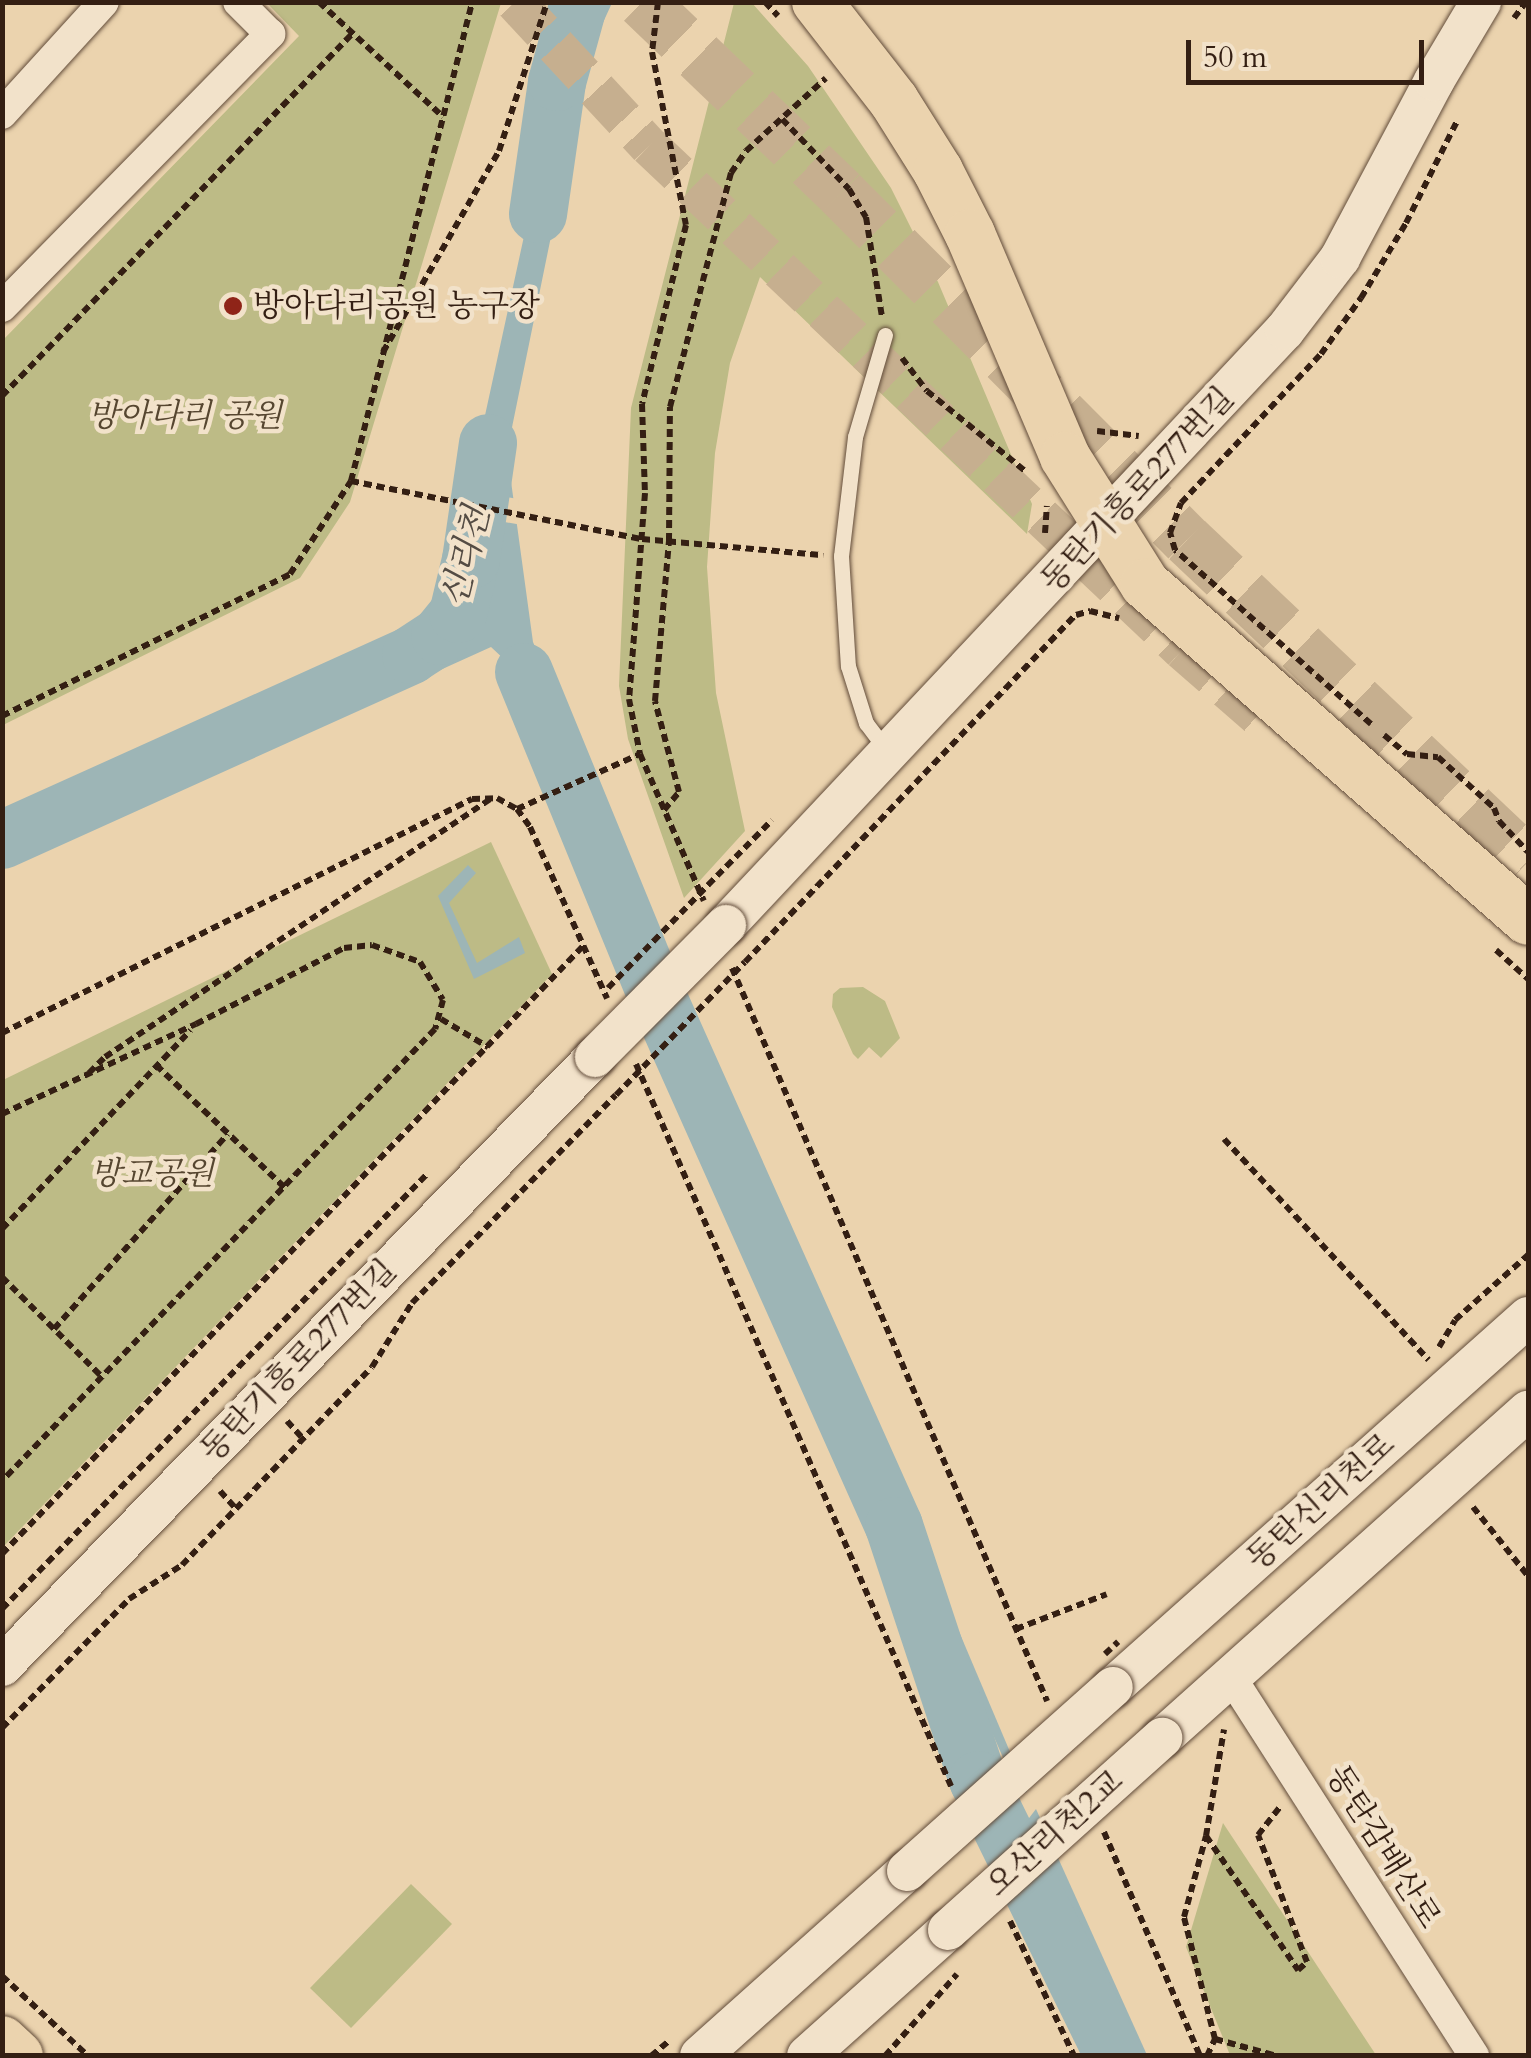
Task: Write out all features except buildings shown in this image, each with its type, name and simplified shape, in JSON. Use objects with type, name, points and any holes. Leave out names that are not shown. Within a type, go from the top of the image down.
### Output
[{"type":"main road","points":[[802,14],[894,101],[938,171],[1065,458],[1145,584],[1508,931]]},
{"type":"main road","points":[[2,2040],[18,2056]]},
{"type":"street","points":[[2,114],[104,2]]},
{"type":"street","points":[[2,307],[270,34],[238,2]]},
{"type":"street","name":"동탄기흥로277번길","points":[[2,1666],[613,1054],[888,752],[1106,525],[1285,330],[1340,258],[1434,80],[1482,2]]},
{"type":"street","name":"동탄신리천로","points":[[700,2056],[1528,1317]]},
{"type":"street","points":[[1230,1677],[1528,1411]]},
{"type":"street","name":"오산리천2교","points":[[957,1946],[1162,1738],[1230,1677]]},
{"type":"street","name":"동탄감배산로","points":[[1230,1677],[1474,2056]]},
{"type":"street","points":[[807,2056],[957,1946]]},
{"type":"lane","points":[[885,335],[856,436],[841,556],[848,666],[866,724],[888,752]]},
{"type":"path","points":[[318,2],[443,116]]},
{"type":"path","points":[[2,716],[290,574],[351,480],[472,2]]},
{"type":"path","points":[[378,362],[499,151],[547,2]]},
{"type":"path","points":[[658,2],[652,52],[686,225],[642,404],[646,493],[629,699],[640,754],[721,933],[1054,1718]]},
{"type":"path","points":[[766,2],[802,14]]},
{"type":"path","points":[[2,396],[352,34]]},
{"type":"path","points":[[821,62],[841,90]]},
{"type":"path","points":[[664,810],[679,792],[655,701],[669,541],[670,406],[731,173],[746,151],[830,75]]},
{"type":"path","points":[[782,118],[849,189],[866,217],[885,335],[927,391],[1027,473]]},
{"type":"path","points":[[351,480],[642,539],[841,556]]},
{"type":"path","points":[[1181,502],[1170,533],[1175,550],[1407,754],[1438,757],[1494,808],[1499,821],[1528,852]]},
{"type":"path","points":[[1045,536],[1046,503]]},
{"type":"path","points":[[2,1728],[130,1599],[182,1564],[222,1523],[372,1367],[412,1303],[1076,616],[1104,612],[1117,616],[1131,629]]},
{"type":"path","points":[[517,809],[640,754]]},
{"type":"path","points":[[84,1078],[105,1057],[492,798]]},
{"type":"path","points":[[2,1033],[472,799],[492,798],[517,809],[615,1016]]},
{"type":"path","points":[[595,1002],[774,817]]},
{"type":"path","points":[[1508,931],[1528,979]]},
{"type":"path","points":[[2,1114],[196,1024],[344,948],[372,945],[420,962],[443,1000],[441,1020],[2,1481]]},
{"type":"path","points":[[2,1554],[583,946]]},
{"type":"path","points":[[441,1020],[488,1046]]},
{"type":"path","points":[[2,1229],[196,1024]]},
{"type":"path","points":[[613,1054],[953,1792]]},
{"type":"path","points":[[156,1065],[285,1188]]},
{"type":"path","points":[[54,1330],[228,1134]]},
{"type":"path","points":[[1224,1138],[1430,1361]]},
{"type":"path","points":[[2,1609],[432,1169]]},
{"type":"path","points":[[2,1277],[102,1376]]},
{"type":"path","points":[[1472,1506],[1528,1576]]},
{"type":"path","points":[[1016,1629],[1107,1594]]},
{"type":"path","points":[[1206,2055],[1215,2039],[1184,1918],[1206,1836],[1224,1730]]},
{"type":"path","points":[[1206,1836],[1298,1970],[1307,1962],[1258,1835],[1300,1782]]},
{"type":"path","points":[[1100,1824],[1206,2055]]},
{"type":"path","points":[[1009,1917],[1074,2056]]},
{"type":"path","points":[[885,2056],[957,1946]]},
{"type":"path","points":[[2,1976],[88,2056]]},
{"type":"path","points":[[1215,2039],[1277,2056]]},
{"type":"green space","name":"방아다리 공원","points":[[267,3],[501,3],[350,502],[300,578],[3,725],[3,340],[299,36]]},
{"type":"green space","points":[[734,3],[752,3],[808,66],[891,188],[938,282],[1032,504],[1027,534],[760,277],[730,363],[715,453],[707,567],[716,693],[745,831],[684,898],[628,739],[619,686],[631,408]]},
{"type":"green space","name":"방교공원","points":[[491,842],[552,974],[3,1547],[3,1080]]},
{"type":"green space","points":[[863,987],[885,1001],[900,1038],[881,1058],[869,1047],[858,1059],[853,1054],[832,1007],[833,994],[840,988]]},
{"type":"green space","points":[[1223,1823],[1376,2055],[1230,2055],[1186,1947]]},
{"type":"green space","points":[[411,1884],[452,1924],[351,2028],[310,1988]]},
{"type":"water","points":[[586,3],[612,3],[588,55],[507,452],[533,642],[665,961],[658,965],[521,675],[491,647],[3,868],[2,824],[181,759],[253,727],[303,713],[328,715],[481,624],[474,466],[526,227]]},
{"type":"water","points":[[468,865],[476,873],[449,903],[477,963],[519,937],[525,953],[474,979],[438,896]]},
{"type":"water","points":[[682,992],[1027,1792],[1019,1794],[671,1001]]},
{"type":"water","points":[[1036,1809],[1147,2055],[1133,2055],[1026,1822]]},
{"type":"pier","points":[[470,491],[518,499],[522,525],[471,516]]},
{"type":"waterway","name":"신리천","points":[[538,214],[557,82],[579,2]]},
{"type":"waterway","name":"신리천","points":[[2,840],[411,655],[440,636],[458,614],[471,560],[488,443]]},
{"type":"waterway","points":[[524,672],[658,998],[894,1526],[978,1780],[1114,2056]]},
{"type":"tunnel","points":[[515,2],[649,146],[1182,650],[1266,723]]},
{"type":"tunnel","points":[[642,2],[841,193],[1187,540],[1528,862]]},
{"type":"place","name":"방아다리공원 농구장","points":[[233,306]]}]
